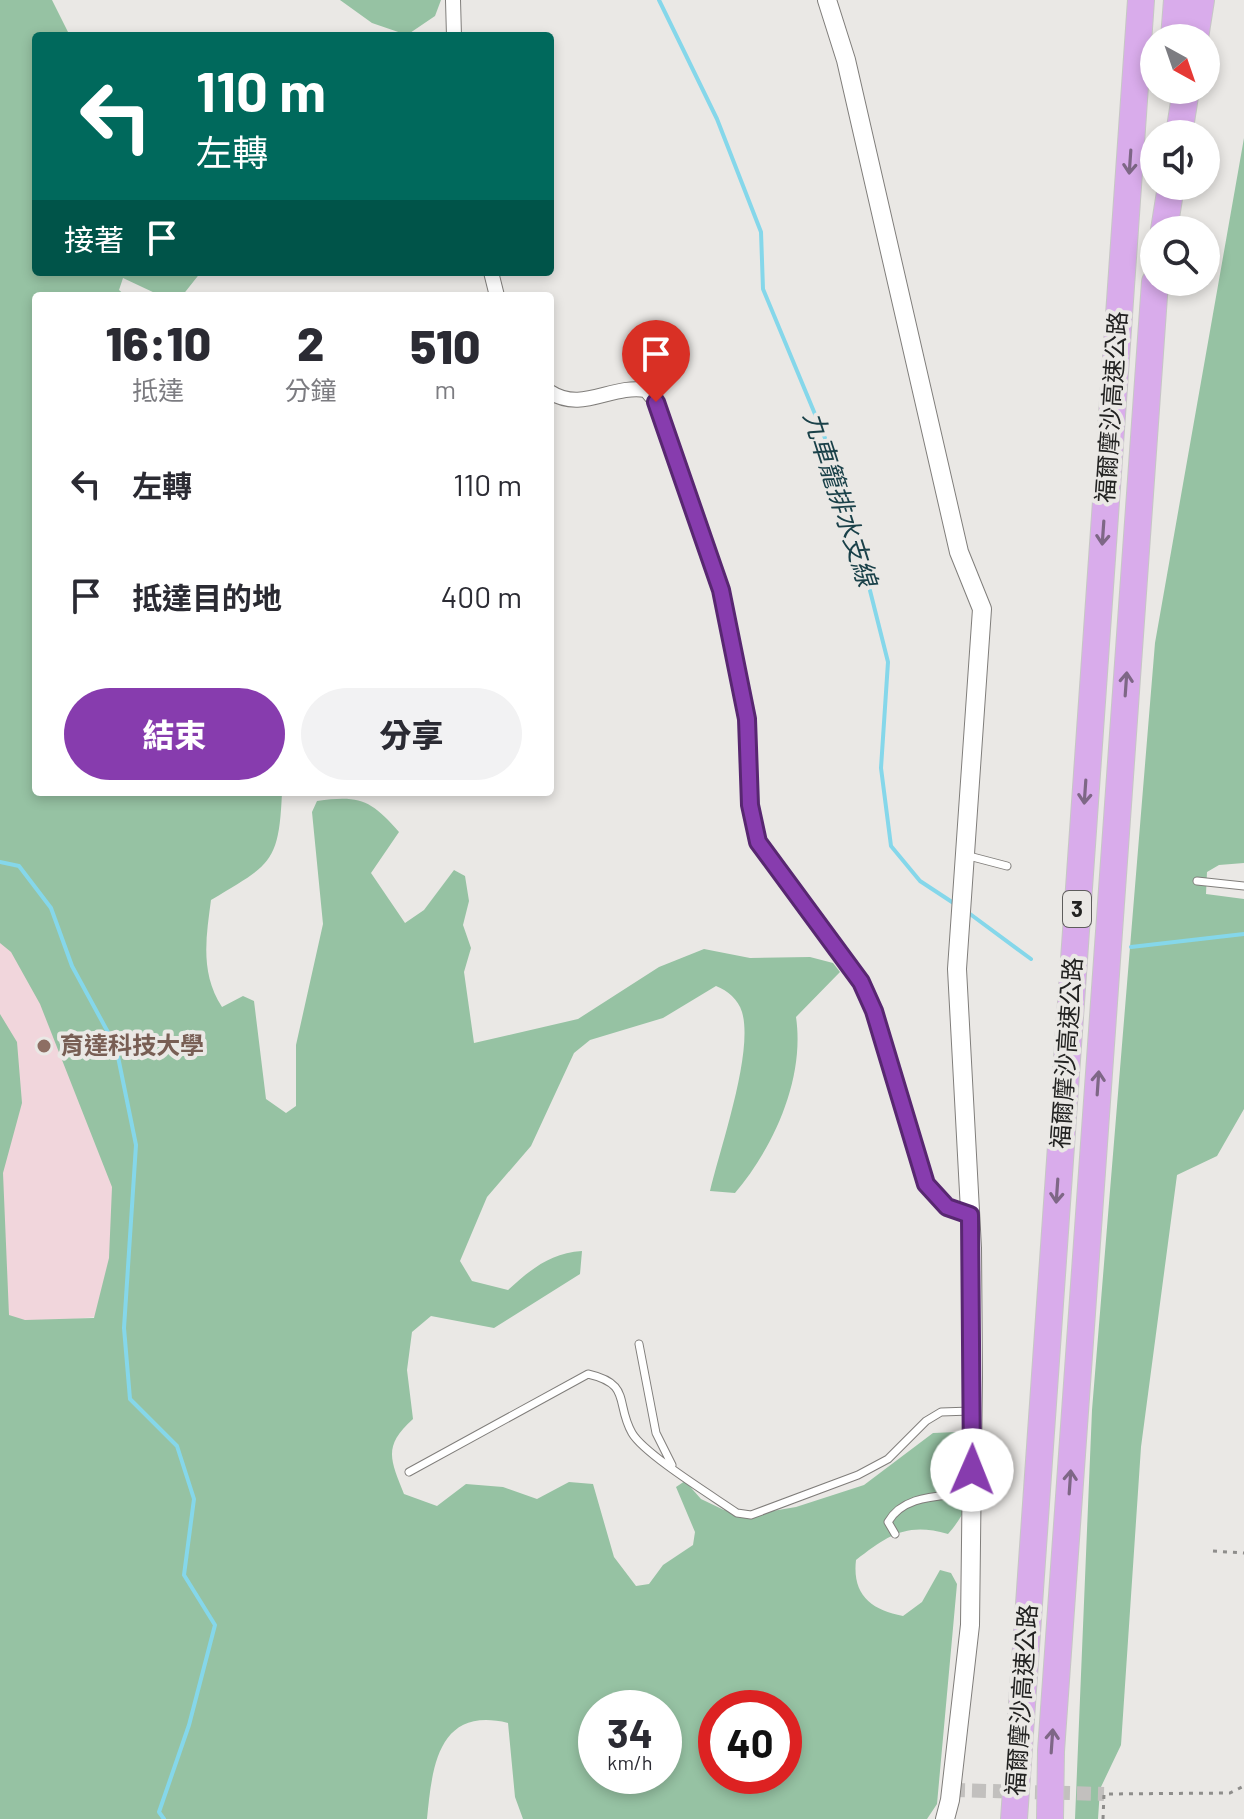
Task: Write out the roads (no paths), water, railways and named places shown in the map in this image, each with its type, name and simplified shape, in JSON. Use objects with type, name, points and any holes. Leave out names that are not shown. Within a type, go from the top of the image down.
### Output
[{"type":"highway","name":"福爾摩沙高速公路","points":[[1014,1819],[1141,0]]},
{"type":"highway","points":[[1175,24],[1177,0]]},
{"type":"highway","points":[[1197,24],[1201,0]]},
{"type":"highway","name":"福爾摩沙高速公路","points":[[1050,1819],[1051,1751],[1154,296]]},
{"type":"street","points":[[453,0],[454,32]]},
{"type":"street","points":[[827,0],[846,60],[959,552],[982,609],[957,969],[970,1215],[973,1411],[970,1625],[950,1800],[945,1819]]},
{"type":"street","points":[[554,393],[578,402],[635,388],[646,390],[656,402],[721,590],[747,719],[750,805],[758,842],[861,982],[874,1011],[926,1184],[947,1207],[970,1215]]},
{"type":"lane","points":[[963,854],[1007,866]]},
{"type":"lane","points":[[1197,881],[1244,886]]},
{"type":"lane","points":[[639,1344],[656,1433],[673,1467]]},
{"type":"lane","points":[[409,1472],[588,1374],[607,1378],[620,1391],[632,1433],[737,1513],[751,1515],[858,1475],[904,1447],[926,1421],[941,1412],[973,1411]]},
{"type":"lane","points":[[895,1534],[888,1522],[894,1513],[912,1500],[972,1491]]},
{"type":"waterway","name":"九車籠排水支線","points":[[659,0],[717,119],[761,232],[763,289],[827,443],[854,527],[888,662],[881,768],[891,846],[920,881],[955,904]]},
{"type":"waterway","points":[[0,862],[19,866],[51,908],[72,966],[116,1047],[136,1145],[124,1328],[130,1399],[177,1446],[194,1499],[184,1575],[215,1625],[189,1725],[159,1812],[164,1819]]},
{"type":"waterway","name":"九車籠排水支線","points":[[966,911],[1031,959]]},
{"type":"waterway","name":"九車籠排水支線","points":[[1131,947],[1244,934]]},
{"type":"tunnel","points":[[951,1790],[1104,1794]]},
{"type":"place","name":"育達科技大學","points":[[44,1046]]}]
